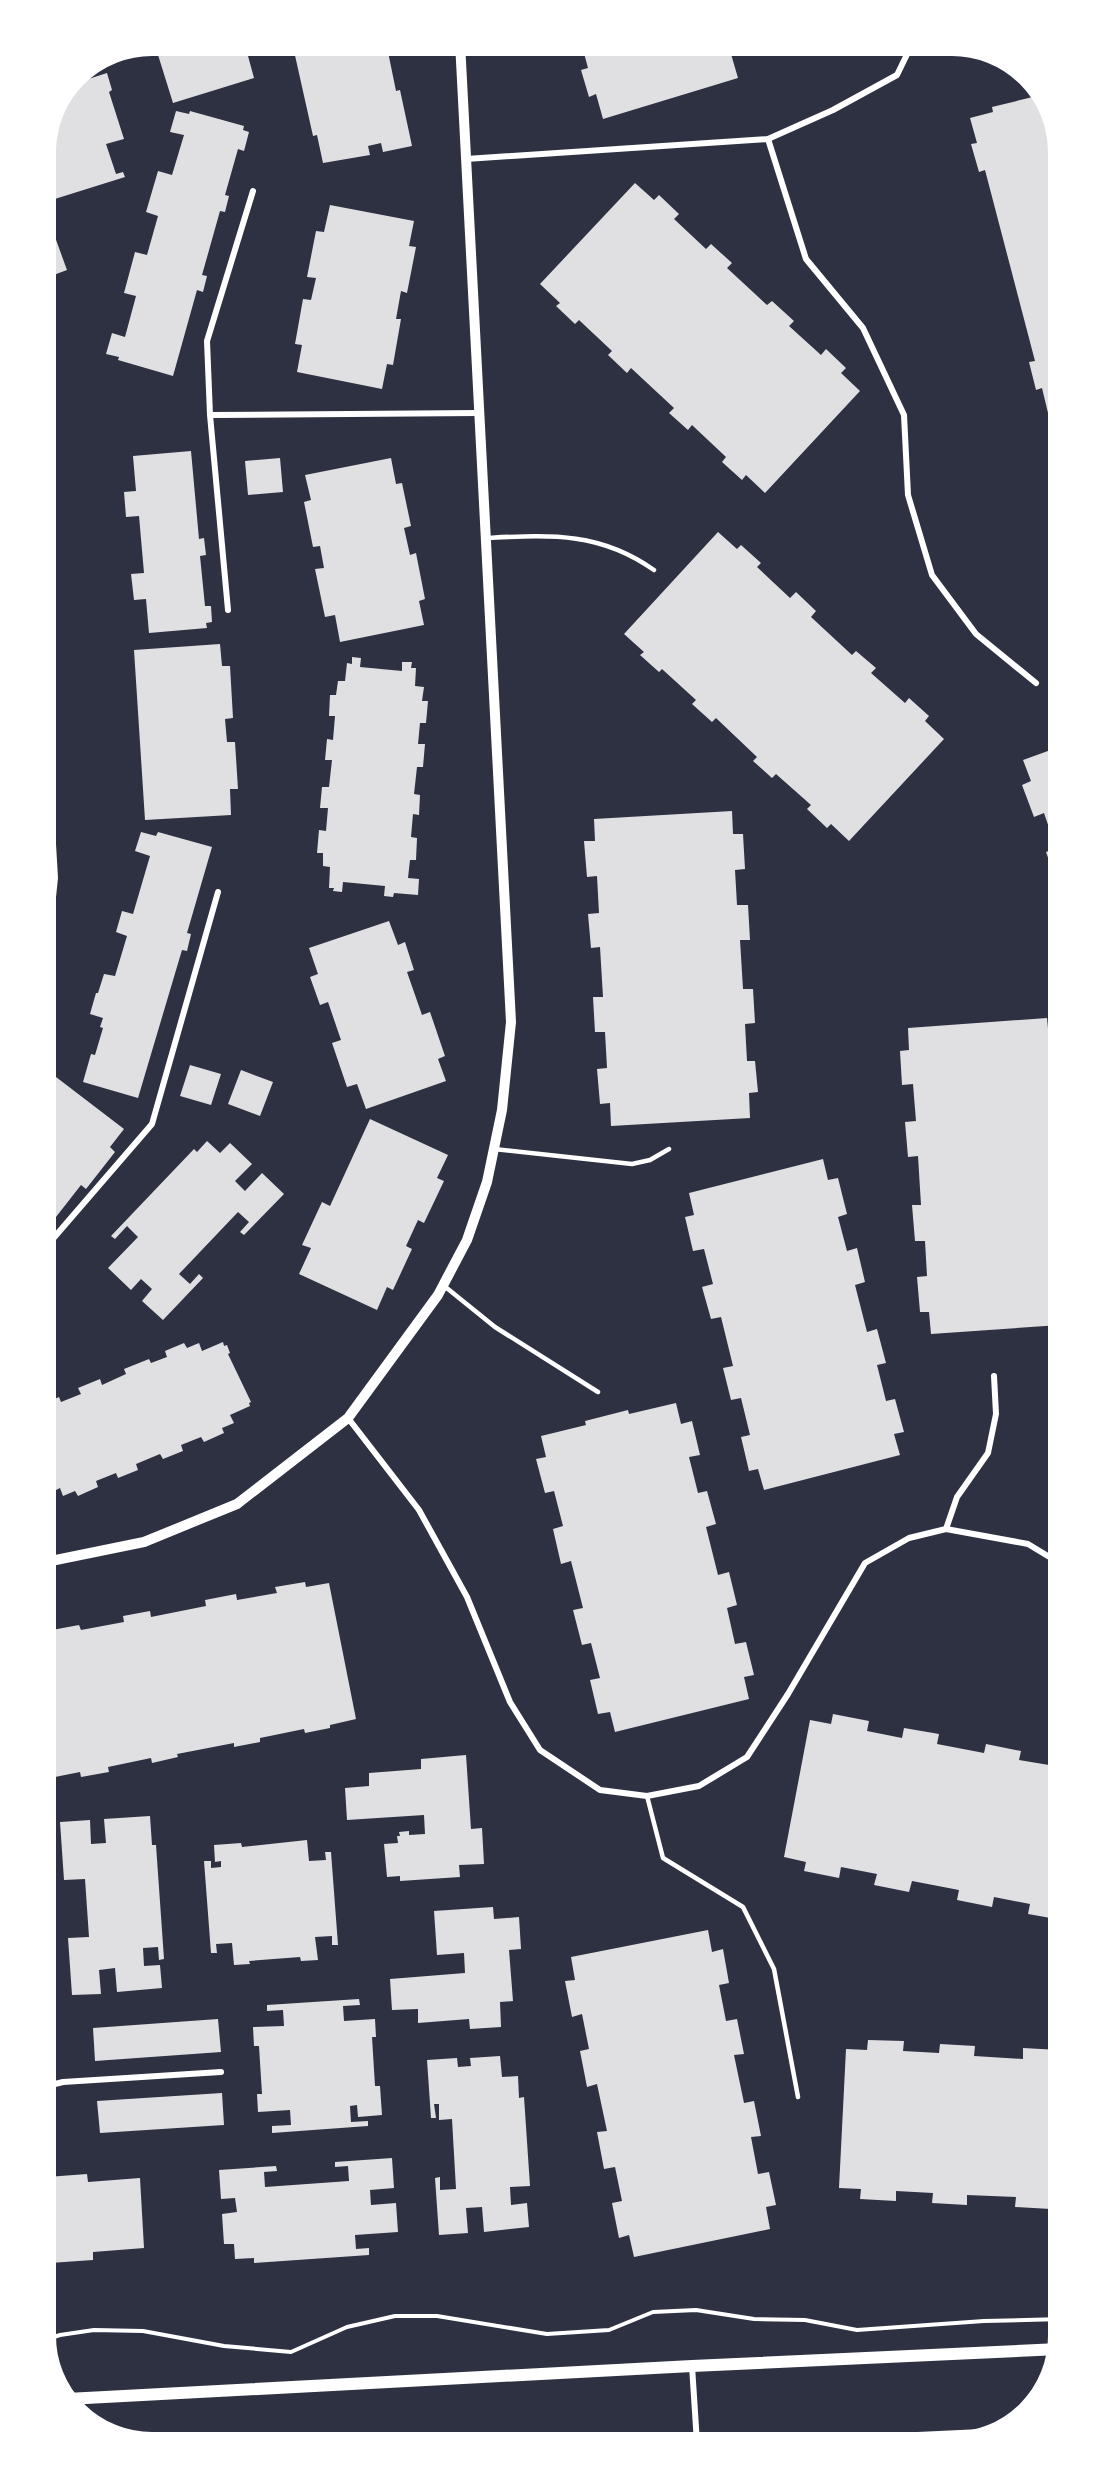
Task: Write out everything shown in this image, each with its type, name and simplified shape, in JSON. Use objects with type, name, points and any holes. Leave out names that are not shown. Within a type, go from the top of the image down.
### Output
[{"type":"main road","points":[[74,2399],[1051,2349]]},
{"type":"street","points":[[52,1561],[144,1542],[237,1504],[348,1418],[438,1295],[467,1240],[487,1182],[502,1110],[511,1022],[460,52]]},
{"type":"street","points":[[465,159],[768,139],[833,110],[897,75],[908,53]]},
{"type":"street","points":[[768,139],[806,259],[863,328],[904,415],[908,495],[932,575],[976,634],[1036,683]]},
{"type":"street","points":[[228,610],[210,415],[207,342],[253,191]]},
{"type":"street","points":[[210,415],[478,413]]},
{"type":"street","points":[[53,827],[56,878],[53,903]]},
{"type":"street","points":[[53,1239],[152,1124],[218,892]]},
{"type":"street","points":[[946,1529],[957,1497],[988,1453],[996,1414],[994,1376]]},
{"type":"street","points":[[348,1418],[419,1510],[467,1598],[510,1702],[540,1750],[600,1790],[647,1796],[699,1786],[747,1757],[788,1694],[840,1603],[866,1563],[909,1538],[946,1529],[1028,1544],[1052,1559]]},
{"type":"street","points":[[52,2085],[63,2082],[221,2072]]},
{"type":"street","points":[[692,2366],[697,2436]]},
{"type":"street","points":[[897,2436],[982,2432]]},
{"type":"lane","points":[[485,538],[550,535],[593,541],[642,562],[654,570]]},
{"type":"lane","points":[[494,1149],[632,1164],[650,1160],[669,1149]]},
{"type":"lane","points":[[443,1286],[495,1327],[598,1392]]},
{"type":"lane","points":[[647,1796],[663,1858],[743,1907],[774,1969],[798,2097]]},
{"type":"path","points":[[52,2338],[94,2330],[144,2331],[224,2346],[291,2352],[347,2327],[395,2316],[437,2316],[547,2334],[609,2330],[652,2312],[696,2310],[754,2319],[805,2320],[857,2330],[984,2321],[1052,2319]]},
{"type":"building","points":[[157,52],[255,52],[248,56],[254,78],[173,103]]},
{"type":"building","points":[[294,52],[388,52],[396,91],[400,90],[412,146],[383,152],[381,143],[368,146],[370,155],[323,163],[317,135],[313,136]]},
{"type":"building","points":[[584,53],[735,53],[731,54],[738,78],[603,119],[596,94],[589,97],[581,70],[588,68]]},
{"type":"building","points":[[107,73],[112,90],[109,92],[124,139],[106,144],[116,174],[123,172],[125,177],[53,200],[53,146],[56,127],[63,108],[84,80]]},
{"type":"building","points":[[1035,97],[1051,133],[1052,412],[1048,413],[1042,388],[1036,390],[1029,362],[1035,361],[985,170],[979,172],[971,144],[977,143],[970,118],[993,112],[992,107]]},
{"type":"building","points":[[176,111],[189,114],[190,111],[244,126],[243,130],[249,132],[244,151],[238,149],[225,195],[229,196],[225,212],[220,211],[202,275],[207,276],[203,292],[197,290],[173,376],[118,360],[119,357],[106,354],[112,333],[125,337],[136,296],[124,293],[135,252],[147,255],[158,216],[146,212],[158,171],[172,175],[184,135],[170,132]]},
{"type":"building","points":[[635,183],[654,200],[659,195],[679,214],[674,219],[706,249],[711,244],[732,263],[727,268],[767,305],[772,301],[794,321],[789,326],[821,355],[826,349],[846,368],[841,373],[860,391],[765,493],[746,475],[742,480],[722,462],[726,457],[692,425],[688,430],[669,413],[674,408],[631,368],[627,373],[608,355],[612,351],[579,320],[575,324],[556,306],[560,303],[540,284]]},
{"type":"building","points":[[330,205],[414,221],[409,246],[416,247],[407,293],[401,291],[396,319],[401,319],[393,365],[387,364],[382,389],[297,372],[302,345],[295,344],[303,299],[311,300],[316,278],[307,277],[316,231],[324,232]]},
{"type":"building","points":[[55,237],[67,270],[53,275],[53,238]]},
{"type":"building","points":[[191,451],[199,539],[204,538],[206,555],[200,556],[205,606],[211,606],[212,622],[206,623],[207,628],[149,633],[146,599],[134,600],[131,574],[144,573],[139,516],[126,517],[124,492],[136,491],[133,456]]},
{"type":"building","points":[[280,458],[283,492],[248,495],[245,461]]},
{"type":"building","points":[[391,458],[396,484],[402,483],[411,526],[404,528],[410,555],[416,553],[425,599],[419,601],[424,625],[340,642],[335,615],[325,617],[315,569],[324,568],[320,546],[313,547],[304,502],[311,500],[305,475]]},
{"type":"building","points":[[718,532],[737,549],[741,545],[761,563],[757,567],[790,598],[796,592],[816,611],[811,617],[852,655],[856,651],[876,668],[871,673],[905,703],[909,698],[929,716],[925,721],[944,739],[849,841],[831,824],[827,828],[807,809],[811,805],[776,774],[772,778],[753,761],[757,757],[716,718],[712,722],[692,704],[696,700],[662,669],[659,672],[640,655],[644,652],[624,634]]},
{"type":"building","points":[[220,644],[222,666],[230,666],[233,718],[225,719],[227,742],[235,742],[238,789],[230,789],[231,815],[145,820],[134,650]]},
{"type":"building","points":[[352,657],[361,658],[360,667],[402,671],[402,662],[412,662],[411,668],[416,668],[415,686],[424,687],[422,701],[428,701],[426,723],[420,723],[418,744],[425,744],[423,767],[417,767],[414,794],[420,795],[419,815],[413,814],[411,837],[417,838],[416,860],[410,860],[408,878],[419,879],[418,895],[394,893],[393,897],[384,896],[385,886],[343,882],[342,892],[333,891],[334,888],[329,888],[330,867],[323,866],[323,853],[317,853],[319,830],[326,831],[328,808],[320,808],[322,787],[329,787],[332,760],[325,760],[327,739],[333,740],[335,716],[329,716],[330,695],[336,695],[338,681],[345,681],[347,663],[352,664]]},
{"type":"building","points":[[1052,750],[1052,836],[1044,813],[1034,817],[1022,785],[1031,781],[1023,760]]},
{"type":"building","points":[[732,811],[733,834],[743,834],[745,869],[735,870],[737,905],[748,905],[750,940],[740,940],[743,989],[753,989],[755,1023],[745,1024],[747,1061],[755,1061],[758,1092],[749,1093],[750,1118],[611,1126],[610,1103],[600,1104],[597,1069],[607,1068],[605,1032],[595,1032],[593,997],[603,997],[600,947],[591,948],[588,914],[599,913],[597,876],[587,877],[584,841],[595,841],[594,819]]},
{"type":"building","points":[[141,832],[156,836],[158,832],[212,847],[187,933],[191,934],[187,951],[182,950],[138,1098],[83,1082],[91,1054],[95,1055],[103,1028],[100,1027],[103,1018],[90,1014],[96,993],[98,993],[104,974],[115,976],[127,936],[116,932],[122,911],[133,914],[150,856],[135,851]]},
{"type":"building","points":[[1052,850],[1052,869],[1046,852]]},
{"type":"building","points":[[389,921],[398,945],[405,942],[414,970],[407,972],[422,1015],[430,1012],[445,1056],[438,1059],[446,1081],[366,1109],[357,1084],[347,1087],[332,1043],[341,1040],[328,1002],[320,1005],[310,977],[318,974],[309,948]]},
{"type":"building","points":[[1047,1018],[1049,1039],[1052,1039],[1052,1326],[931,1334],[929,1312],[920,1312],[917,1277],[927,1276],[925,1241],[915,1241],[912,1205],[921,1205],[918,1156],[908,1157],[905,1122],[916,1121],[913,1084],[902,1085],[900,1051],[909,1050],[908,1028]]},
{"type":"building","points":[[190,1065],[221,1074],[211,1105],[180,1096]]},
{"type":"building","points":[[241,1070],[273,1082],[260,1116],[228,1104]]},
{"type":"building","points":[[56,1077],[124,1129],[110,1147],[115,1152],[86,1189],[81,1185],[53,1221],[53,1082]]},
{"type":"building","points":[[370,1119],[448,1155],[437,1178],[444,1181],[424,1223],[418,1220],[406,1246],[412,1249],[393,1290],[387,1287],[377,1310],[299,1274],[311,1248],[302,1245],[322,1202],[330,1206]]},
{"type":"building","points":[[207,1141],[220,1153],[230,1143],[252,1164],[235,1181],[245,1191],[262,1173],[284,1194],[244,1235],[240,1232],[249,1222],[238,1212],[179,1274],[190,1284],[199,1274],[203,1278],[163,1320],[142,1301],[152,1289],[141,1279],[131,1290],[108,1268],[138,1237],[127,1226],[115,1239],[111,1236],[194,1149],[197,1152]]},
{"type":"building","points":[[823,1159],[828,1180],[838,1178],[847,1214],[838,1217],[847,1251],[857,1248],[865,1282],[855,1285],[867,1332],[877,1329],[886,1363],[877,1365],[886,1401],[895,1399],[904,1432],[894,1434],[900,1455],[764,1490],[758,1469],[749,1471],[741,1437],[750,1435],[741,1398],[731,1400],[723,1368],[733,1366],[721,1317],[711,1319],[702,1287],[713,1284],[704,1249],[693,1251],[685,1217],[694,1215],[689,1193]]},
{"type":"building","points":[[223,1342],[224,1346],[227,1345],[230,1353],[228,1354],[251,1402],[250,1406],[230,1415],[234,1423],[222,1428],[224,1433],[204,1442],[201,1437],[181,1445],[183,1451],[163,1459],[160,1454],[136,1464],[138,1470],[118,1478],[116,1473],[96,1481],[98,1487],[78,1496],[75,1491],[63,1496],[60,1488],[52,1492],[52,1400],[59,1397],[61,1402],[81,1394],[78,1388],[100,1379],[102,1385],[126,1374],[124,1369],[149,1359],[151,1363],[167,1357],[165,1351],[184,1343],[187,1348],[199,1343],[202,1351]]},
{"type":"building","points":[[676,1403],[681,1424],[692,1421],[700,1455],[689,1457],[698,1493],[707,1491],[716,1524],[706,1527],[718,1575],[729,1572],[737,1605],[727,1608],[735,1644],[746,1642],[754,1675],[744,1677],[749,1699],[615,1732],[610,1712],[598,1714],[590,1680],[600,1678],[591,1643],[582,1645],[573,1610],[583,1608],[571,1561],[561,1564],[553,1529],[563,1526],[554,1491],[545,1493],[536,1459],[546,1457],[541,1436],[586,1425],[585,1421],[628,1410],[629,1414]]},
{"type":"building","points":[[305,1582],[306,1587],[329,1583],[356,1719],[305,1733],[304,1729],[260,1738],[260,1742],[234,1747],[234,1743],[177,1754],[178,1757],[152,1763],[151,1758],[108,1767],[109,1772],[81,1777],[80,1772],[55,1777],[52,1763],[52,1630],[79,1625],[81,1630],[124,1622],[123,1616],[150,1611],[151,1617],[206,1606],[205,1600],[236,1594],[237,1600],[277,1593],[275,1587]]},
{"type":"building","points":[[833,1714],[869,1721],[867,1731],[902,1738],[904,1728],[939,1734],[937,1744],[984,1753],[986,1744],[1021,1751],[1019,1760],[1052,1766],[1052,1918],[1028,1914],[1030,1904],[994,1897],[992,1907],[957,1900],[959,1890],[912,1881],[909,1892],[874,1885],[877,1874],[841,1867],[839,1878],[804,1871],[806,1862],[784,1857],[810,1720],[831,1724]]},
{"type":"building","points":[[466,1755],[471,1829],[482,1828],[484,1864],[459,1865],[460,1877],[400,1881],[400,1876],[387,1877],[384,1844],[398,1843],[399,1832],[409,1831],[409,1835],[425,1834],[424,1815],[347,1820],[345,1788],[369,1786],[369,1773],[421,1769],[421,1759]]},
{"type":"building","points":[[150,1816],[152,1845],[156,1845],[164,1959],[159,1960],[158,1947],[143,1948],[144,1966],[160,1965],[162,1988],[117,1992],[115,1968],[99,1970],[101,1994],[72,1995],[68,1938],[89,1937],[85,1879],[64,1880],[60,1822],[90,1820],[91,1844],[106,1843],[104,1819]]},
{"type":"building","points":[[307,1840],[309,1861],[326,1860],[325,1852],[331,1852],[338,1945],[332,1945],[332,1936],[315,1937],[318,1960],[301,1961],[300,1957],[249,1961],[250,1964],[234,1965],[232,1943],[216,1944],[217,1953],[211,1953],[204,1861],[211,1861],[211,1868],[221,1867],[221,1861],[215,1862],[214,1845],[241,1843],[242,1847]]},
{"type":"building","points":[[493,1907],[494,1919],[519,1917],[521,1949],[509,1950],[513,2001],[500,2002],[501,2027],[470,2029],[469,2019],[418,2023],[418,2009],[392,2010],[390,1979],[465,1973],[464,1953],[437,1955],[434,1911]]},
{"type":"building","points":[[708,1930],[712,1952],[723,1949],[729,1983],[719,1985],[726,2021],[737,2019],[744,2054],[734,2055],[744,2103],[754,2101],[761,2136],[751,2137],[758,2174],[769,2172],[776,2205],[766,2207],[770,2229],[634,2257],[629,2235],[619,2238],[612,2203],[622,2201],[615,2167],[604,2169],[597,2132],[607,2131],[597,2084],[587,2087],[580,2051],[589,2049],[582,2014],[572,2017],[565,1981],[575,1980],[571,1957]]},
{"type":"building","points":[[359,1999],[360,2005],[343,2006],[344,2021],[375,2019],[376,2037],[372,2037],[375,2086],[380,2086],[382,2115],[358,2117],[357,2105],[350,2106],[351,2122],[368,2121],[368,2126],[272,2133],[272,2126],[291,2125],[290,2110],[258,2112],[257,2094],[262,2094],[259,2046],[254,2046],[253,2027],[284,2026],[283,2010],[267,2011],[267,2005]]},
{"type":"building","points":[[218,2019],[221,2052],[95,2061],[93,2028]]},
{"type":"building","points":[[868,2040],[904,2041],[903,2051],[939,2053],[940,2044],[975,2046],[974,2056],[1023,2059],[1023,2048],[1052,2050],[1051,2209],[1015,2207],[1016,2197],[967,2195],[967,2205],[932,2203],[933,2193],[896,2191],[896,2201],[860,2199],[861,2189],[839,2188],[846,2049],[867,2050]]},
{"type":"building","points":[[500,2056],[502,2077],[518,2076],[519,2098],[524,2097],[530,2186],[510,2187],[511,2205],[527,2203],[529,2227],[484,2232],[482,2207],[466,2208],[468,2233],[439,2235],[435,2178],[440,2177],[440,2190],[456,2189],[452,2119],[439,2120],[439,2104],[434,2104],[436,2118],[431,2118],[427,2060],[457,2058],[458,2067],[471,2066],[470,2058]]},
{"type":"building","points":[[222,2093],[224,2125],[100,2133],[97,2101]]},
{"type":"building","points":[[392,2158],[394,2188],[370,2190],[371,2205],[396,2203],[398,2232],[355,2235],[356,2249],[369,2248],[369,2255],[254,2263],[254,2258],[235,2259],[234,2244],[224,2244],[222,2214],[237,2212],[235,2198],[221,2199],[219,2170],[276,2166],[277,2171],[264,2172],[265,2187],[349,2181],[348,2166],[335,2167],[335,2162]]},
{"type":"building","points":[[87,2174],[88,2182],[140,2178],[144,2248],[93,2252],[93,2260],[52,2263],[52,2177]]}]
